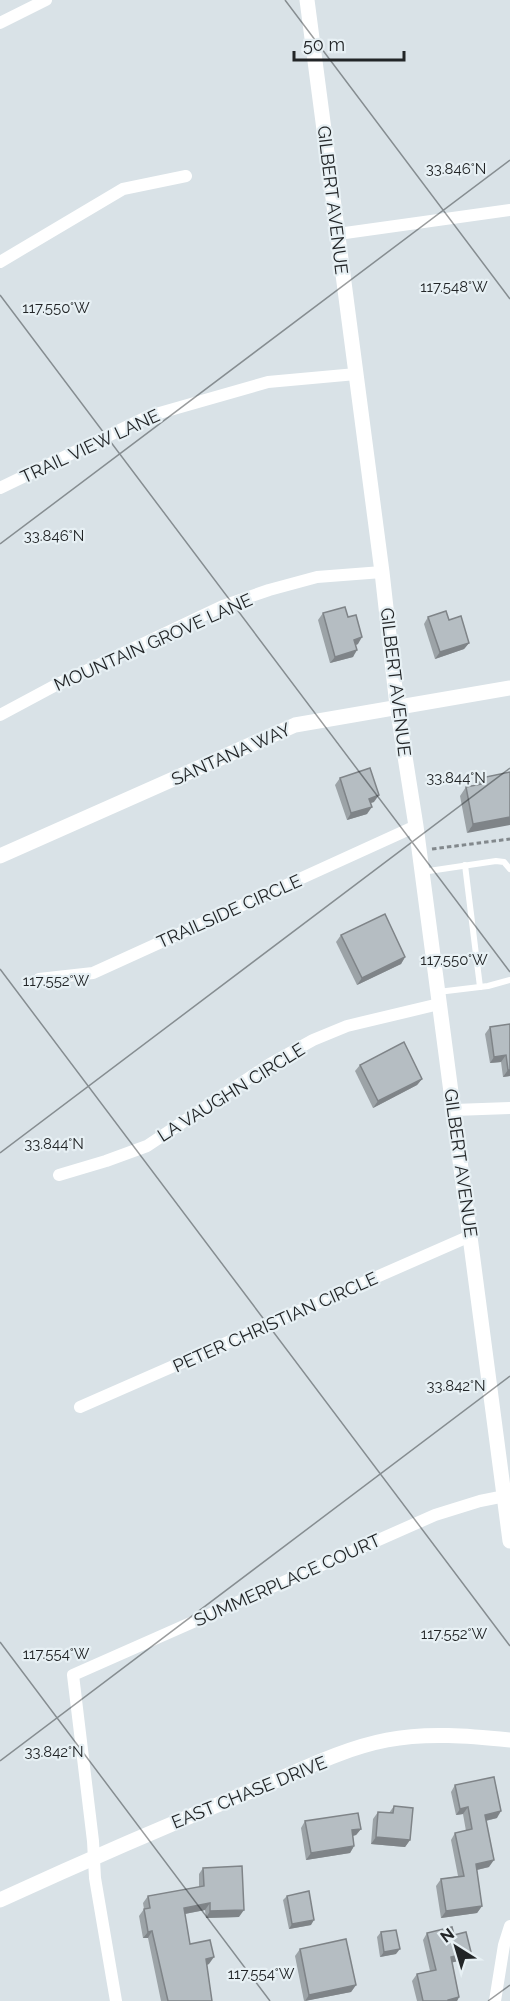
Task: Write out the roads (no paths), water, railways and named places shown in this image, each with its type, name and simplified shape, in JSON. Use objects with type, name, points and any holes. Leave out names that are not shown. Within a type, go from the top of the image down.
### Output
[{"type":"street","points":[[0,23],[46,0]]},
{"type":"street","name":"GILBERT AVENUE","points":[[307,0],[382,572],[397,706],[416,826],[510,1541]]},
{"type":"street","points":[[0,262],[123,189],[186,176]]},
{"type":"street","points":[[338,234],[510,210]]},
{"type":"street","name":"TRAIL VIEW LANE","points":[[0,488],[149,416],[268,382],[356,374]]},
{"type":"street","name":"MOUNTAIN GROVE LANE","points":[[0,716],[56,685],[224,606],[269,590],[317,578],[382,572]]},
{"type":"street","name":"SANTANA WAY","points":[[0,856],[295,725],[510,688]]},
{"type":"street","name":"TRAILSIDE CIRCLE","points":[[39,979],[93,973],[416,826]]},
{"type":"street","name":"LA VAUGHN CIRCLE","points":[[59,1174],[106,1161],[147,1146],[270,1064],[313,1040],[347,1026],[439,998]]},
{"type":"street","points":[[454,1110],[510,1108]]},
{"type":"street","name":"PETER CHRISTIAN CIRCLE","points":[[80,1407],[470,1236]]},
{"type":"street","name":"SUMMERPLACE COURT","points":[[94,1857],[73,1675],[435,1515],[505,1496]]},
{"type":"street","name":"EAST CHASE DRIVE","points":[[0,1900],[94,1857],[259,1787],[366,1745],[404,1737],[433,1735],[510,1740]]},
{"type":"street","points":[[94,1857],[95,1878],[116,2001]]},
{"type":"street","points":[[495,2001],[504,1945],[510,1926]]},
{"type":"lane","points":[[422,872],[500,861],[510,869]]},
{"type":"lane","points":[[465,865],[480,987]]},
{"type":"lane","points":[[439,998],[510,980]]}]
